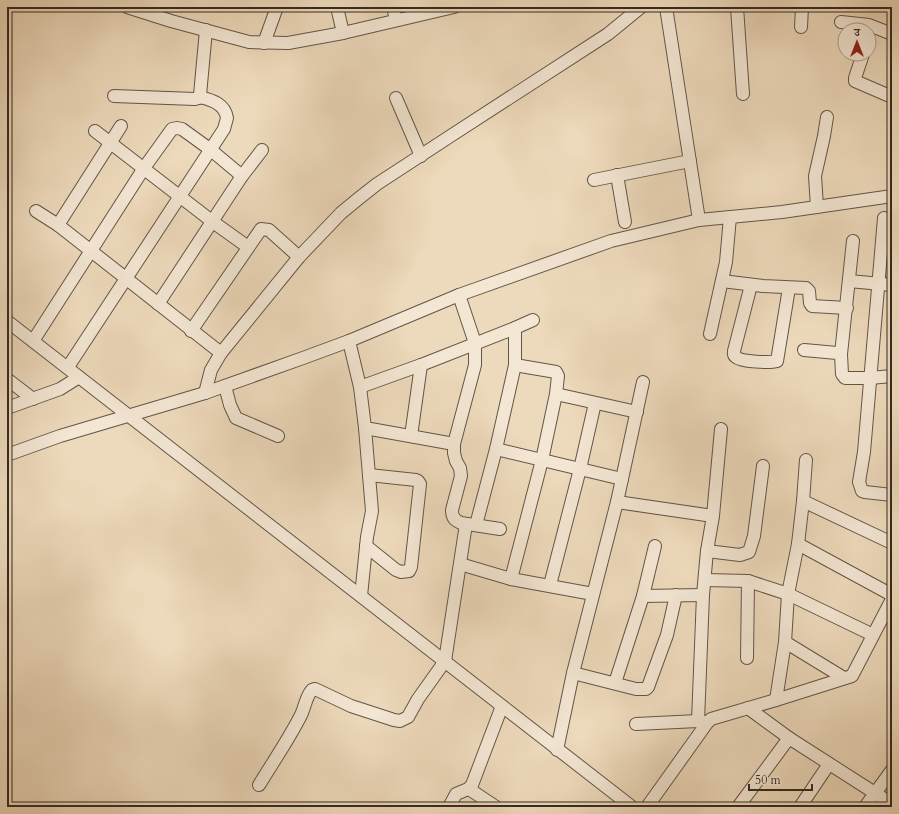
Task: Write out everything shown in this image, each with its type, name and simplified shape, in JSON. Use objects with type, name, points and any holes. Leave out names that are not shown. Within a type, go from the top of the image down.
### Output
[{"type":"street","points":[[127,7],[156,11],[206,30],[250,42],[264,43],[288,43],[343,33],[452,7]]},
{"type":"street","points":[[264,43],[277,7]]},
{"type":"street","points":[[337,7],[343,33]]},
{"type":"street","points":[[393,7],[396,20]]},
{"type":"street","points":[[205,393],[211,370],[221,353],[299,257],[341,213],[377,184],[608,34],[641,7]]},
{"type":"street","points":[[666,7],[699,220]]},
{"type":"street","points":[[738,7],[743,94]]},
{"type":"street","points":[[801,27],[802,7]]},
{"type":"street","points":[[877,29],[892,34]]},
{"type":"street","points":[[200,97],[206,30]]},
{"type":"street","points":[[860,62],[855,81],[892,97]]},
{"type":"street","points":[[68,367],[224,129],[227,121],[227,116],[219,104],[200,97],[195,99],[114,96]]},
{"type":"street","points":[[396,98],[421,156]]},
{"type":"street","points":[[817,207],[815,176],[827,117]]},
{"type":"street","points":[[58,225],[121,126]]},
{"type":"street","points":[[33,341],[169,131],[174,128],[182,129],[242,176]]},
{"type":"street","points":[[95,131],[213,222],[248,247]]},
{"type":"street","points":[[158,304],[242,176],[262,150]]},
{"type":"street","points":[[594,180],[690,161]]},
{"type":"street","points":[[617,175],[625,222]]},
{"type":"street","points":[[7,456],[60,436],[225,386],[349,341],[459,295],[611,241],[699,220],[782,212],[892,196]]},
{"type":"street","points":[[36,211],[58,225],[191,331],[221,353]]},
{"type":"street","points":[[710,334],[722,281],[728,244],[730,217]]},
{"type":"street","points":[[884,218],[864,452],[859,482],[860,487],[865,492],[892,495]]},
{"type":"street","points":[[191,331],[261,229],[269,230],[299,257]]},
{"type":"street","points":[[853,241],[841,354],[842,374],[844,377],[848,378],[892,376]]},
{"type":"street","points":[[722,281],[751,285],[808,289],[810,303],[812,306],[847,308]]},
{"type":"street","points":[[849,281],[892,285]]},
{"type":"street","points":[[751,285],[734,351],[736,358],[747,361],[777,361],[789,288]]},
{"type":"street","points":[[459,295],[475,343],[475,365],[454,444],[454,453],[461,472],[452,514],[455,520],[471,525],[500,529]]},
{"type":"street","points":[[360,387],[421,365],[533,320]]},
{"type":"street","points":[[7,321],[632,807]]},
{"type":"street","points":[[259,785],[294,728],[310,691],[315,689],[351,706],[400,721],[408,717],[418,699],[445,661],[460,564],[496,449],[515,365],[516,328]]},
{"type":"street","points":[[349,341],[360,387],[372,511],[366,546],[361,596]]},
{"type":"street","points":[[804,350],[841,354]]},
{"type":"street","points":[[411,436],[421,365]]},
{"type":"street","points":[[511,579],[542,460],[556,394],[558,376],[556,372],[515,365]]},
{"type":"street","points":[[7,408],[60,389],[79,377]]},
{"type":"street","points":[[7,379],[33,399]]},
{"type":"street","points":[[557,750],[573,673],[617,502],[643,382]]},
{"type":"street","points":[[225,386],[230,405],[236,418],[278,436]]},
{"type":"street","points":[[556,394],[637,412]]},
{"type":"street","points":[[550,586],[596,403]]},
{"type":"street","points":[[365,428],[454,444]]},
{"type":"street","points":[[647,807],[702,722],[703,595],[707,551],[713,516],[721,429]]},
{"type":"street","points":[[496,449],[622,479]]},
{"type":"street","points":[[776,700],[785,642],[788,594],[798,544],[806,460]]},
{"type":"street","points":[[707,551],[740,555],[749,552],[754,536],[763,466]]},
{"type":"street","points":[[366,546],[396,570],[401,572],[409,571],[411,567],[420,484],[414,479],[369,475]]},
{"type":"street","points":[[803,501],[892,543]]},
{"type":"street","points":[[617,502],[713,516]]},
{"type":"street","points":[[798,544],[892,595]]},
{"type":"street","points":[[615,683],[643,596],[655,546]]},
{"type":"street","points":[[460,564],[511,579],[593,594]]},
{"type":"street","points":[[705,580],[748,581],[788,594],[873,635]]},
{"type":"street","points":[[747,658],[748,581]]},
{"type":"street","points":[[573,673],[636,689],[646,689],[667,635],[676,595]]},
{"type":"street","points":[[643,596],[703,595]]},
{"type":"street","points":[[636,724],[702,722],[717,716],[776,700],[852,676],[892,599]]},
{"type":"street","points":[[785,642],[844,678]]},
{"type":"street","points":[[449,807],[456,794],[469,789],[472,785],[502,706]]},
{"type":"street","points":[[748,708],[789,738],[892,804]]},
{"type":"street","points":[[738,807],[789,738]]},
{"type":"street","points":[[800,807],[829,764]]},
{"type":"street","points":[[865,807],[892,770]]},
{"type":"street","points":[[469,789],[496,807]]}]
